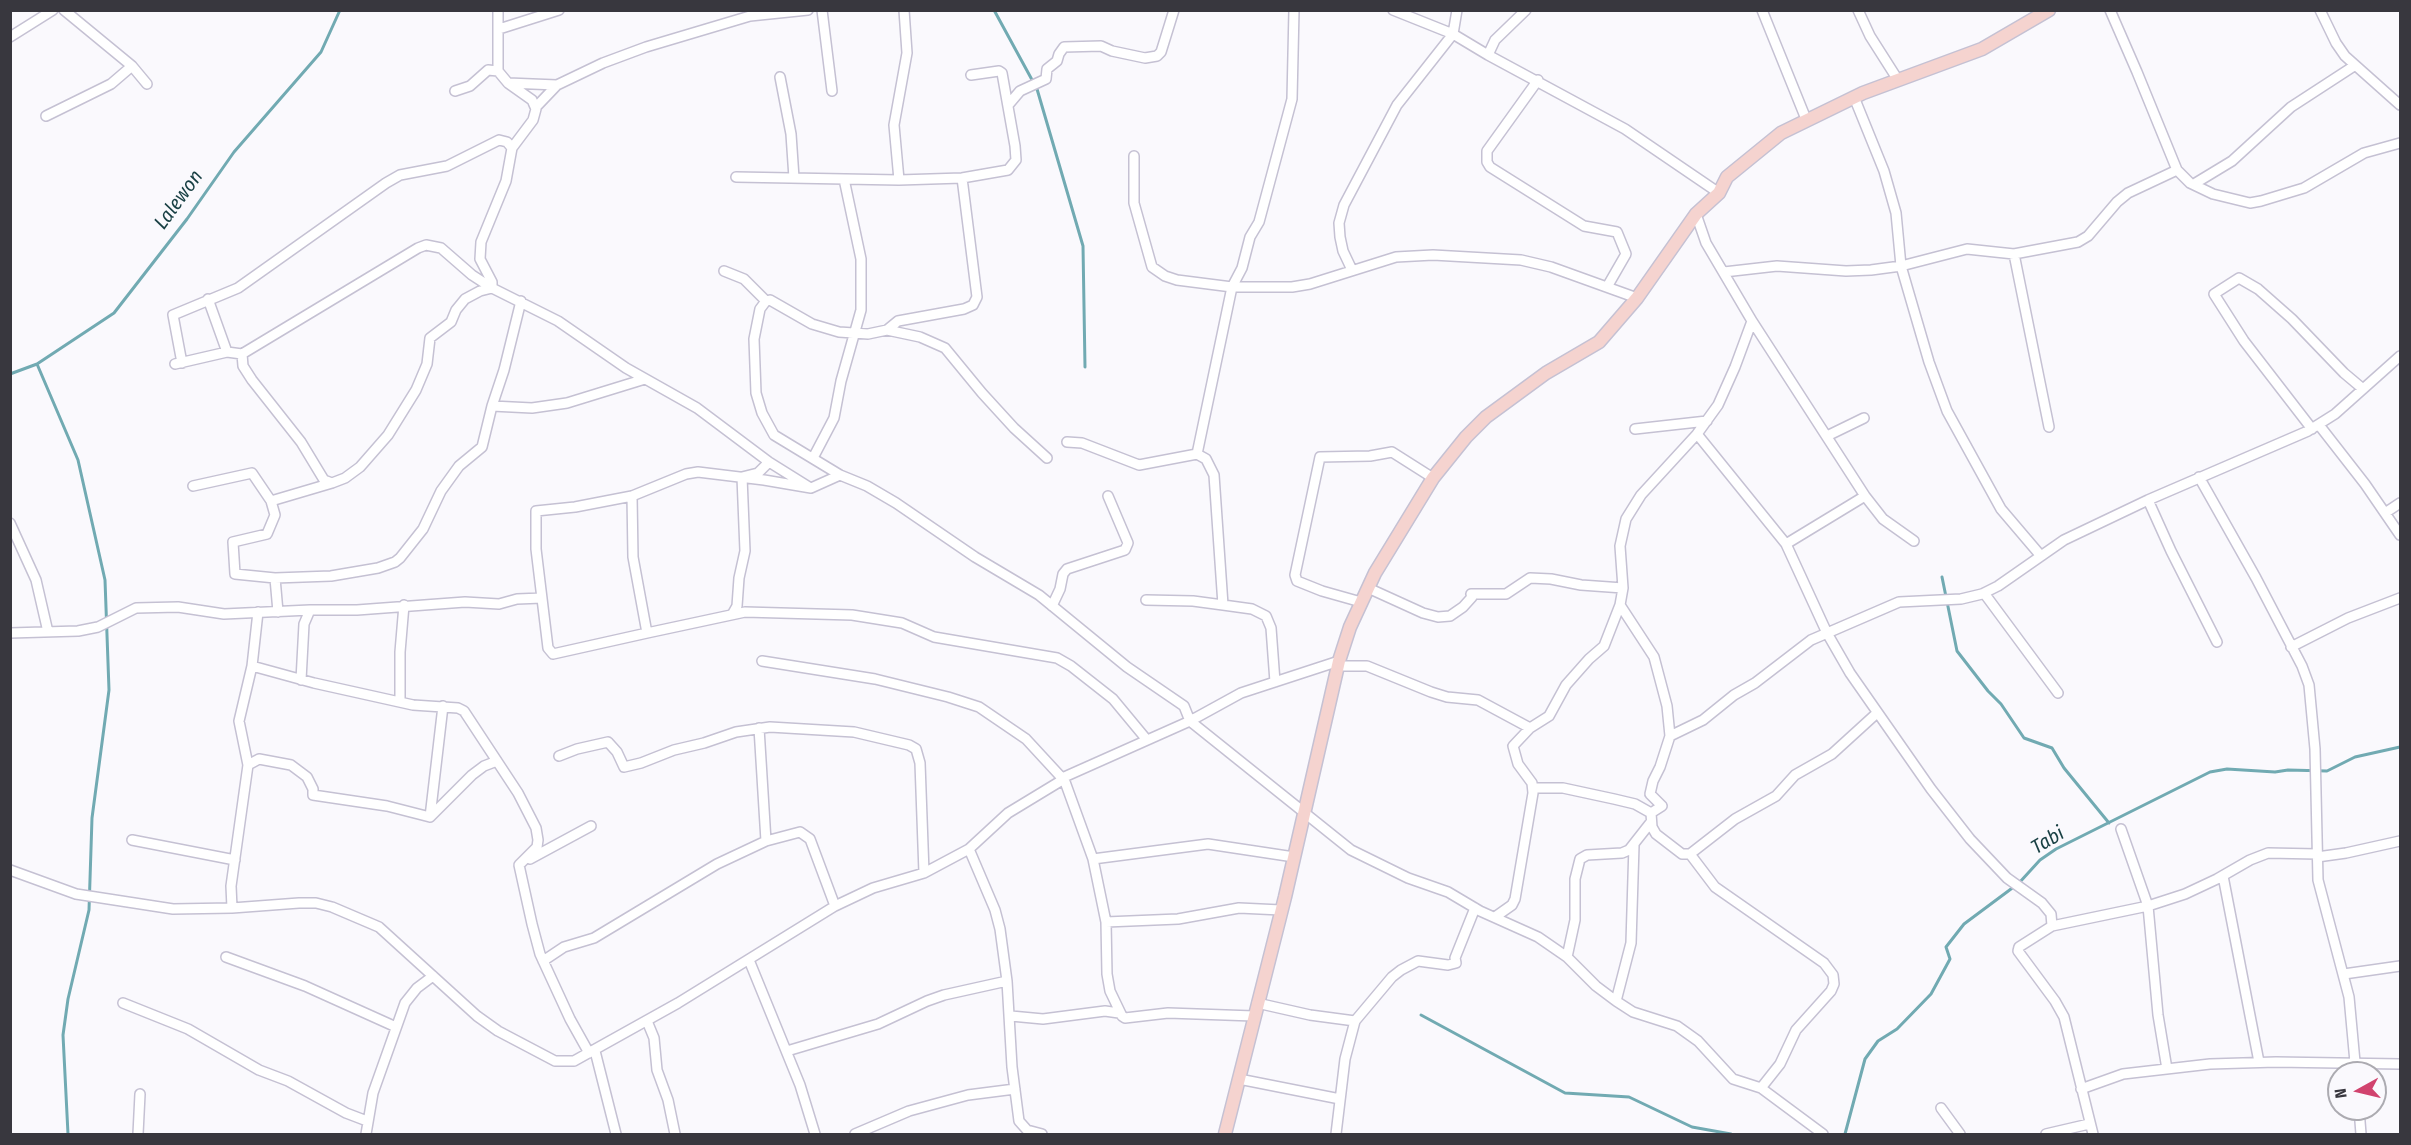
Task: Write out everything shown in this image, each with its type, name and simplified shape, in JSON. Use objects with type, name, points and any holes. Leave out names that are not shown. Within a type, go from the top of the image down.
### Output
[{"type":"street","points":[[64,10],[132,66],[147,84]]},
{"type":"street","points":[[492,288],[492,282],[480,259],[481,242],[506,181],[512,148],[536,113],[532,100],[508,83],[498,71],[498,10]]},
{"type":"street","points":[[499,29],[559,10]]},
{"type":"street","points":[[536,107],[557,85],[603,63],[689,32],[750,16],[808,10]]},
{"type":"street","points":[[822,10],[832,91]]},
{"type":"street","points":[[898,180],[894,125],[907,53],[904,10]]},
{"type":"street","points":[[1009,104],[1020,91],[1046,79],[1047,69],[1057,61],[1064,47],[1101,46],[1112,51],[1145,58],[1154,57],[1161,52],[1174,10]]},
{"type":"street","points":[[1197,453],[1232,287],[1242,267],[1250,237],[1259,222],[1292,99],[1294,10]]},
{"type":"street","points":[[1393,10],[1453,34],[1488,55],[1538,80],[1625,129],[1719,193]]},
{"type":"street","points":[[1352,270],[1343,251],[1340,237],[1339,224],[1344,205],[1397,105],[1453,34],[1456,10]]},
{"type":"street","points":[[1488,55],[1495,40],[1526,10]]},
{"type":"street","points":[[1762,10],[1806,119]]},
{"type":"street","points":[[1858,10],[1870,36],[1898,80]]},
{"type":"street","points":[[1225,1134],[1294,857],[1338,661],[1368,588],[1433,478],[1466,437],[1486,417],[1546,374],[1599,342],[1637,298],[1696,214],[1719,193],[1727,177],[1762,147],[1806,119],[1854,97],[1974,52],[2049,10]]},
{"type":"street","points":[[2109,10],[2177,170],[2194,184],[2213,194],[2250,202],[2261,201],[2304,188],[2364,153],[2400,143]]},
{"type":"street","points":[[2320,10],[2336,44],[2354,66],[2400,105]]},
{"type":"street","points":[[10,37],[48,11]]},
{"type":"street","points":[[46,116],[111,84],[132,66]]},
{"type":"street","points":[[2194,184],[2232,161],[2309,93],[2354,66]]},
{"type":"street","points":[[455,91],[470,86],[488,70],[498,71]]},
{"type":"street","points":[[736,177],[898,180],[962,178],[998,173],[1012,166],[1016,160],[1005,83],[999,71],[971,75]]},
{"type":"street","points":[[780,77],[791,134],[794,178]]},
{"type":"street","points":[[1538,80],[1487,151],[1487,162],[1490,167],[1584,226],[1617,232],[1626,254],[1607,287]]},
{"type":"street","points":[[508,83],[557,85]]},
{"type":"street","points":[[1005,83],[1020,91]]},
{"type":"street","points":[[1854,97],[1884,171],[1896,213],[1901,266],[1929,362],[1947,411],[2001,509],[2041,556]]},
{"type":"street","points":[[512,148],[507,142],[500,140],[447,166],[400,175],[238,288],[173,315],[178,363],[227,352],[242,354],[426,245],[441,248],[472,275],[492,288],[558,321],[645,379],[697,408],[768,462],[811,488]]},
{"type":"street","points":[[1134,156],[1134,203],[1152,267],[1165,276],[1178,280],[1232,287],[1292,286],[1310,284],[1396,257],[1433,255],[1521,260],[1637,298]]},
{"type":"street","points":[[1724,272],[1777,266],[1846,271],[1901,266],[1966,249],[2014,254],[2078,242],[2088,236],[2117,202],[2128,193],[2177,170]]},
{"type":"street","points":[[887,330],[898,321],[944,314],[964,309],[976,302],[974,262],[962,178]]},
{"type":"street","points":[[813,458],[834,418],[841,381],[861,310],[861,258],[844,179]]},
{"type":"street","points":[[1696,214],[1706,243],[1752,321],[1865,496],[1883,519],[1914,541]]},
{"type":"street","points":[[2014,254],[2049,427]]},
{"type":"street","points":[[724,271],[744,279],[766,301],[770,300],[796,316],[825,329],[855,333],[887,330],[920,337],[945,348],[998,410],[1047,458]]},
{"type":"street","points":[[2363,389],[2258,289],[2240,278],[2214,294],[2244,341],[2365,484],[2400,536]]},
{"type":"street","points":[[271,501],[332,483],[345,478],[360,467],[388,435],[416,390],[427,364],[430,338],[451,322],[456,310],[465,299],[492,288]]},
{"type":"street","points":[[208,299],[227,352]]},
{"type":"street","points":[[193,486],[252,473],[271,501],[275,515],[267,534],[233,542],[235,574],[275,578],[331,576],[378,568],[394,562],[423,529],[441,491],[459,466],[483,447],[521,301]]},
{"type":"street","points":[[766,301],[760,309],[754,339],[756,393],[762,413],[774,435],[840,475],[867,486],[896,503],[975,557],[1025,586],[1127,667],[1184,706],[1190,721],[1351,850],[1408,878],[1448,892],[1475,908],[1538,938],[1567,957],[1596,986],[1616,1001],[1634,1012],[1677,1026],[1698,1041],[1733,1080],[1761,1088],[1823,1134]]},
{"type":"street","points":[[1495,917],[1512,905],[1515,899],[1534,788],[1518,764],[1513,746],[1530,728],[1549,716],[1566,685],[1604,646],[1620,605],[1623,588],[1620,546],[1626,519],[1641,495],[1697,434],[1718,405],[1736,367],[1752,321]]},
{"type":"street","points":[[242,354],[243,366],[252,380],[302,442],[324,480],[332,483]]},
{"type":"street","points":[[1670,736],[1702,720],[1811,640],[1899,602],[1961,599],[1984,593],[2064,540],[2199,477],[2316,427],[2335,414],[2400,356]]},
{"type":"street","points":[[492,406],[532,408],[567,403],[645,379]]},
{"type":"street","points":[[1827,436],[1864,418]]},
{"type":"street","points":[[1635,429],[1707,421]]},
{"type":"street","points":[[1697,434],[1786,544],[1827,633],[1850,673],[1931,789],[1970,839],[2007,878],[2048,908],[2053,920],[2052,926]]},
{"type":"street","points":[[1067,442],[1082,443],[1139,465],[1197,453],[1206,459],[1214,475],[1223,605]]},
{"type":"street","points":[[1361,602],[1297,581],[1295,575],[1320,457],[1370,456],[1392,452],[1433,478]]},
{"type":"street","points":[[742,477],[758,473],[768,462]]},
{"type":"street","points":[[840,475],[811,488],[698,472],[686,474],[632,496],[575,507],[536,511],[536,549],[548,648],[554,654],[733,613],[867,616],[902,623],[934,637],[1057,658],[1071,666],[1113,699],[1147,740]]},
{"type":"street","points":[[733,613],[737,606],[739,578],[745,552],[742,477]]},
{"type":"street","points":[[2199,477],[2256,578],[2309,685],[2312,702],[2320,893],[2344,974],[2354,1028],[2356,1061]]},
{"type":"street","points":[[632,496],[633,557],[647,633]]},
{"type":"street","points":[[1052,606],[1060,589],[1063,574],[1067,569],[1100,556],[1125,550],[1128,543],[1108,496]]},
{"type":"street","points":[[1786,544],[1865,496]]},
{"type":"street","points":[[2148,500],[2217,642]]},
{"type":"street","points":[[2385,513],[2400,503]]},
{"type":"street","points":[[10,523],[36,580],[48,632]]},
{"type":"street","points":[[275,578],[278,612]]},
{"type":"street","points":[[1368,588],[1438,618],[1450,616],[1463,607],[1472,597],[1471,594],[1506,594],[1530,578],[1623,588]]},
{"type":"street","points":[[1984,593],[2058,693]]},
{"type":"street","points":[[2291,647],[2348,618],[2400,597]]},
{"type":"street","points":[[10,633],[78,631],[98,627],[136,608],[178,607],[224,614],[357,610],[465,602],[499,604],[542,598]]},
{"type":"street","points":[[1146,600],[1193,601],[1252,609],[1266,615],[1271,628],[1275,682]]},
{"type":"street","points":[[400,702],[400,652],[404,605]]},
{"type":"street","points":[[1567,957],[1575,920],[1575,879],[1580,859],[1587,855],[1622,853],[1634,845],[1651,818],[1662,806],[1650,794],[1670,736],[1667,706],[1654,657],[1620,605]]},
{"type":"street","points":[[301,680],[304,624],[310,610]]},
{"type":"street","points":[[232,908],[231,886],[248,765],[239,721],[252,666],[258,612]]},
{"type":"street","points":[[762,661],[875,679],[979,707],[1026,740],[1063,778],[1093,859],[1106,922],[1107,974],[1110,991],[1119,1013],[1125,1018],[1168,1012],[1254,1016]]},
{"type":"street","points":[[10,870],[76,894],[173,909],[232,908],[299,903],[316,903],[332,907],[379,927],[477,1016],[532,1050],[555,1061],[573,1061],[647,1021],[835,906],[873,888],[924,873],[969,849],[1008,813],[1063,778],[1190,721],[1241,693],[1338,661]]},
{"type":"street","points":[[1338,661],[1343,666],[1367,666],[1438,694],[1478,699],[1530,728]]},
{"type":"street","points":[[252,666],[301,680],[400,702],[458,708],[464,711],[518,793],[536,828],[537,847],[519,865]]},
{"type":"street","points":[[430,817],[443,706]]},
{"type":"street","points":[[1534,788],[1563,788],[1635,804],[1651,818],[1656,834],[1670,847],[1682,854],[1690,854],[1735,819],[1776,796],[1796,775],[1832,754],[1877,713]]},
{"type":"street","points":[[559,756],[608,742],[617,752],[624,767],[736,732],[770,727],[854,732],[909,745],[916,749],[920,763],[924,873]]},
{"type":"street","points":[[759,728],[766,841]]},
{"type":"street","points":[[248,765],[259,759],[291,765],[307,777],[313,789],[313,795],[387,806],[430,817]]},
{"type":"street","points":[[430,817],[472,775],[484,766],[497,761]]},
{"type":"street","points":[[519,865],[591,826]]},
{"type":"street","points":[[2121,829],[2148,906],[2157,1015],[2167,1069]]},
{"type":"street","points":[[543,961],[564,947],[594,938],[717,864],[766,841],[800,832],[805,833],[810,839],[835,906]]},
{"type":"street","points":[[132,840],[235,860]]},
{"type":"street","points":[[2093,1134],[2064,1017],[2055,1000],[2018,951],[2019,947],[2052,926],[2148,906],[2185,894],[2268,853],[2317,855],[2346,853],[2400,841]]},
{"type":"street","points":[[1093,859],[1208,844],[1294,857]]},
{"type":"street","points":[[1616,1001],[1631,944],[1634,845]]},
{"type":"street","points":[[969,849],[995,910],[1000,929],[1011,1016],[1019,1121],[1022,1127],[1042,1134]]},
{"type":"street","points":[[1690,854],[1715,887],[1824,963],[1833,975],[1831,991],[1796,1030],[1780,1064],[1761,1088]]},
{"type":"street","points":[[519,865],[543,961],[570,1019],[592,1052],[616,1134]]},
{"type":"street","points":[[2223,876],[2259,1062]]},
{"type":"street","points":[[1106,922],[1179,919],[1239,908],[1281,910]]},
{"type":"street","points":[[1336,1134],[1345,1059],[1355,1021],[1392,977],[1401,970],[1418,961],[1448,965],[1456,963],[1455,958],[1475,908]]},
{"type":"street","points":[[226,957],[305,986],[396,1027]]},
{"type":"street","points":[[749,960],[800,1085],[815,1134]]},
{"type":"street","points":[[2344,974],[2400,966]]},
{"type":"street","points":[[366,1134],[373,1092],[405,1003],[417,988],[434,976]]},
{"type":"street","points":[[787,1052],[878,1024],[944,995],[1007,981]]},
{"type":"street","points":[[1257,1002],[1310,1015],[1355,1021]]},
{"type":"street","points":[[123,1003],[188,1029],[259,1070],[288,1081],[346,1113],[367,1121]]},
{"type":"street","points":[[1011,1016],[1043,1019],[1105,1011],[1119,1013]]},
{"type":"street","points":[[647,1021],[654,1038],[657,1070],[668,1100],[675,1134]]},
{"type":"street","points":[[2081,1089],[2123,1074],[2167,1069],[2259,1062],[2327,1067]]},
{"type":"street","points":[[1239,1079],[1340,1100]]},
{"type":"street","points":[[855,1134],[909,1111],[968,1095],[1015,1089]]},
{"type":"street","points":[[138,1134],[140,1094]]},
{"type":"street","points":[[1941,1108],[1960,1134]]},
{"type":"street","points":[[2046,1134],[2089,1124]]},
{"type":"waterway","name":"Lalewon","points":[[10,374],[37,364],[114,313],[187,219],[234,152],[321,52],[340,10]]},
{"type":"waterway","points":[[994,10],[1037,89],[1083,246],[1085,367]]},
{"type":"waterway","points":[[37,364],[78,460],[105,580],[109,690],[92,818],[89,910],[68,999],[63,1035],[68,1134]]},
{"type":"waterway","points":[[1942,577],[1957,651],[2001,704],[2024,738],[2052,748],[2064,768],[2109,823]]},
{"type":"waterway","name":"Tabi","points":[[1845,1134],[1865,1059],[1878,1041],[1897,1029],[1931,994],[1950,959],[1946,947],[1964,924],[2019,883],[2040,860],[2056,849],[2210,772],[2227,769],[2275,772],[2327,771],[2355,757],[2400,747]]},
{"type":"waterway","points":[[1421,1015],[1565,1093],[1629,1097],[1692,1127],[1731,1134]]}]
